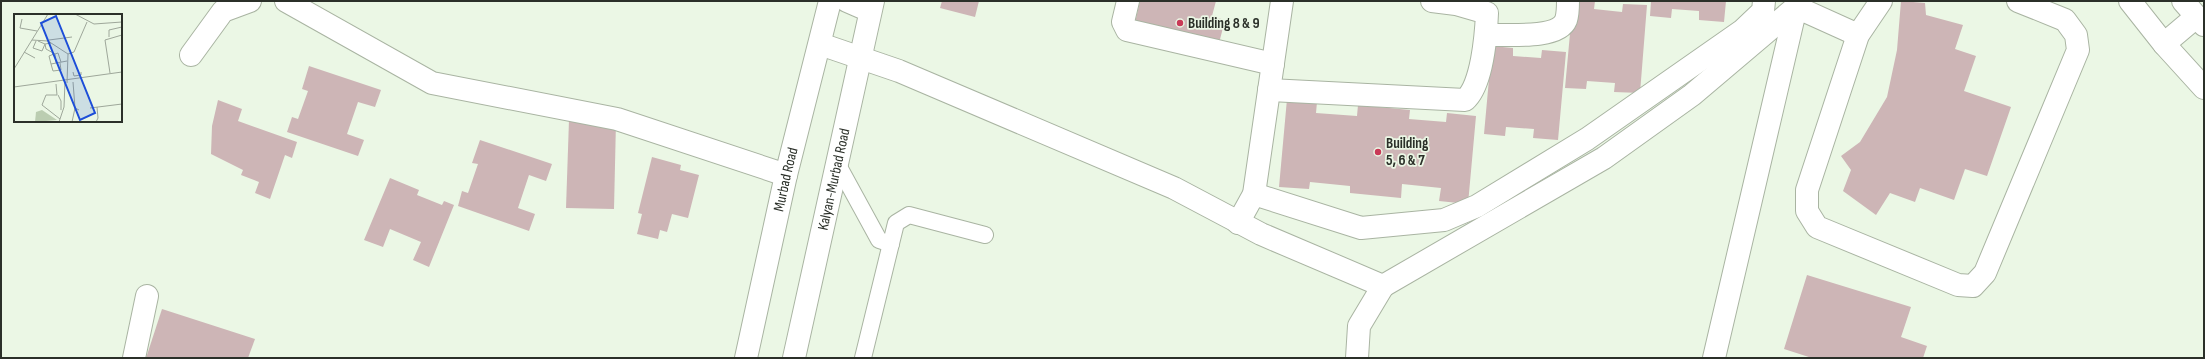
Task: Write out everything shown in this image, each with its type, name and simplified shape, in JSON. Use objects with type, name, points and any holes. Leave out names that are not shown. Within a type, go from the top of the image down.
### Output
[{"type":"main road","points":[[191,55],[223,11],[250,1]]},
{"type":"main road","points":[[286,1],[432,83],[617,119],[786,175]]},
{"type":"main road","name":"Murbad Road","points":[[746,358],[786,175],[830,1]]},
{"type":"main road","points":[[847,1],[871,6]]},
{"type":"main road","points":[[1128,1],[1123,22],[1127,30],[1273,64]]},
{"type":"main road","points":[[1238,222],[1254,194],[1282,1]]},
{"type":"main road","points":[[1269,90],[1465,100],[1472,94],[1475,84],[1486,35],[1488,7],[1432,1]]},
{"type":"main road","points":[[1486,35],[1548,33],[1560,28],[1566,20],[1568,1]]},
{"type":"main road","points":[[1254,194],[1361,228],[1444,220],[1477,206],[1587,139],[1743,30],[1762,11],[1764,1]]},
{"type":"main road","points":[[1881,1],[1858,35],[1807,190],[1807,211],[1818,227],[1958,285],[1973,286],[1985,273],[2078,50],[2076,35],[2065,20],[2018,1]]},
{"type":"main road","points":[[2130,1],[2164,44],[2204,88]]},
{"type":"main road","points":[[1797,4],[1858,35]]},
{"type":"main road","points":[[1358,358],[1359,326],[1383,286],[1604,158],[1692,95],[1797,4]]},
{"type":"main road","points":[[1714,358],[1797,4]]},
{"type":"main road","name":"Kalyan-Murbad Road","points":[[794,358],[838,165],[871,6]]},
{"type":"main road","points":[[2164,44],[2194,14]]},
{"type":"main road","points":[[820,44],[899,71],[1174,188],[1261,234],[1383,286]]},
{"type":"main road","points":[[134,358],[147,296]]},
{"type":"lane","points":[[838,165],[879,240],[891,244]]},
{"type":"lane","points":[[863,358],[896,223],[909,214],[985,235]]},
{"type":"building","points":[[942,1],[979,1],[975,17],[940,8]]},
{"type":"building","name":"Building 8 & 9","points":[[1140,1],[1216,1],[1212,16],[1225,20],[1218,47],[1134,27]]},
{"type":"building","points":[[1573,1],[1595,1],[1594,9],[1622,12],[1623,4],[1647,5],[1640,93],[1614,92],[1615,83],[1587,81],[1586,89],[1565,88]]},
{"type":"building","points":[[1651,1],[1726,1],[1724,22],[1699,20],[1699,11],[1672,9],[1671,18],[1650,16]]},
{"type":"building","points":[[1901,1],[1925,3],[1926,15],[1963,25],[1955,49],[1976,56],[1964,91],[2011,107],[1987,176],[1965,169],[1954,200],[1920,188],[1915,202],[1890,193],[1876,215],[1843,191],[1851,170],[1841,156],[1860,142],[1887,97],[1897,50]]},
{"type":"building","points":[[1492,46],[1513,48],[1513,56],[1541,58],[1542,50],[1566,52],[1558,140],[1533,138],[1534,129],[1506,127],[1505,136],[1484,134]]},
{"type":"building","points":[[309,66],[381,90],[375,107],[358,102],[347,134],[364,140],[358,156],[287,132],[292,117],[298,119],[308,91],[302,89]]},
{"type":"building","name":"Building 5, 6 & 7","points":[[1287,99],[1317,102],[1316,113],[1357,116],[1358,105],[1410,110],[1409,119],[1446,122],[1447,113],[1476,116],[1468,204],[1439,201],[1441,188],[1402,184],[1401,198],[1350,193],[1350,186],[1310,182],[1309,189],[1279,187]]},
{"type":"building","points":[[218,100],[242,109],[238,121],[297,142],[292,158],[285,155],[270,199],[255,193],[259,182],[241,175],[243,170],[211,154],[212,126]]},
{"type":"building","points":[[569,120],[616,121],[614,209],[566,208]]},
{"type":"building","points":[[480,140],[552,164],[546,181],[529,175],[518,208],[535,214],[529,231],[458,206],[462,191],[468,193],[478,164],[472,163]]},
{"type":"building","points":[[652,157],[681,165],[680,170],[699,175],[688,218],[672,214],[667,232],[660,230],[658,239],[637,234],[642,214],[638,213]]},
{"type":"building","points":[[390,178],[419,190],[417,195],[442,205],[444,201],[454,205],[429,267],[413,260],[421,242],[390,229],[383,247],[364,240]]},
{"type":"building","points":[[1807,275],[1911,307],[1901,337],[1927,346],[1923,358],[1812,358],[1784,349]]},
{"type":"building","points":[[162,309],[255,339],[248,358],[146,358]]},
{"type":"place","name":"Building 8 & 9","points":[[1180,23]]},
{"type":"place","name":"Building 5, 6 & 7","points":[[1378,152]]}]
